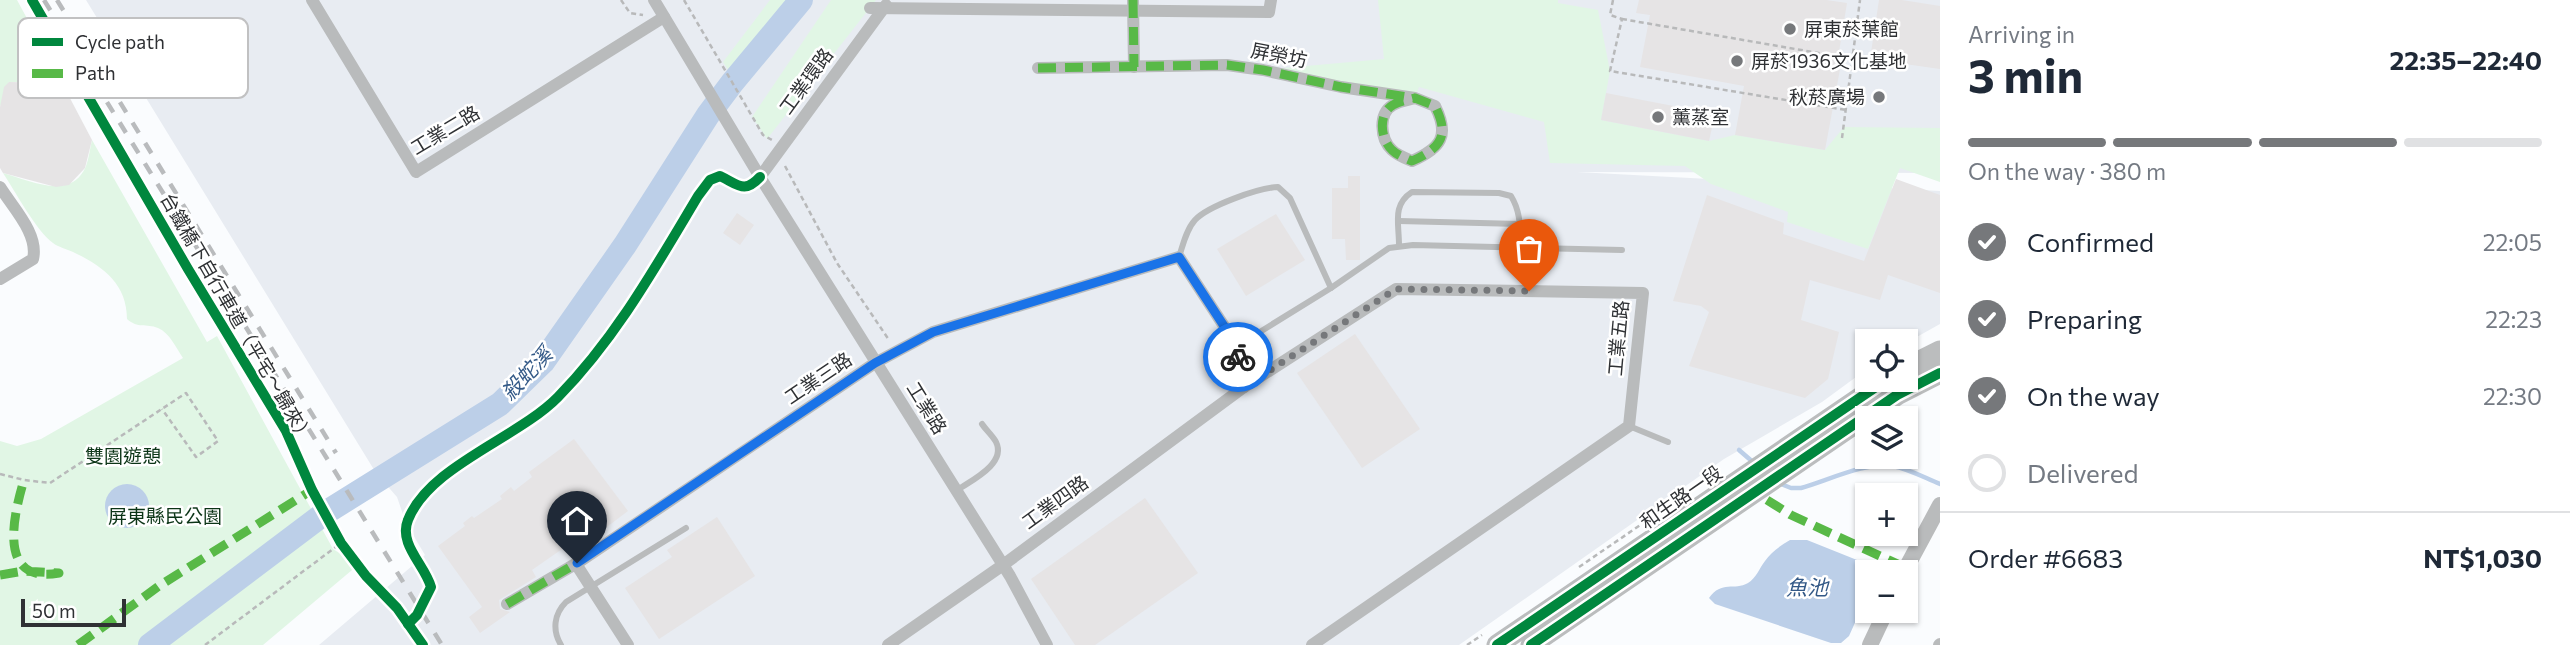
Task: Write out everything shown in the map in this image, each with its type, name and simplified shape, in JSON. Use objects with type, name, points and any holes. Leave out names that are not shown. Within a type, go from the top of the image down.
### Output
[{"type":"main road","points":[[1918,362],[1940,351]]},
{"type":"main road","name":"和生路一段","points":[[1531,645],[1897,395],[1940,373]]},
{"type":"main road","name":"和生路一段","points":[[1497,645],[1868,392]]},
{"type":"street","name":"工業二路","points":[[312,0],[416,172],[664,17]]},
{"type":"street","points":[[654,0],[664,17]]},
{"type":"street","points":[[870,8],[887,4],[1133,5],[1269,12],[1271,0]]},
{"type":"street","name":"工業環路","points":[[760,177],[887,4]]},
{"type":"street","points":[[1133,5],[1134,67]]},
{"type":"street","name":"工業路","points":[[664,17],[875,363],[1003,565],[1047,645]]},
{"type":"street","name":"屏榮坊","points":[[1038,68],[1227,65],[1263,70],[1341,88],[1415,98],[1435,106],[1442,120],[1443,133],[1440,143],[1412,161],[1390,149],[1383,135],[1382,120],[1385,111],[1395,103],[1415,98]]},
{"type":"street","points":[[0,187],[32,237],[35,248],[33,259],[0,279]]},
{"type":"street","points":[[1179,257],[1237,346],[1244,387]]},
{"type":"street","name":"工業三路","points":[[507,604],[577,563],[875,363],[933,332],[1179,257]]},
{"type":"street","name":"工業五路","points":[[1244,387],[1396,289],[1643,293],[1629,426]]},
{"type":"street","name":"工業四路","points":[[888,645],[1003,565],[1244,387]]},
{"type":"street","points":[[1312,645],[1629,426]]},
{"type":"street","points":[[1910,560],[1940,505]]},
{"type":"street","points":[[577,563],[628,645]]},
{"type":"street","points":[[1870,645],[1880,623]]},
{"type":"lane","points":[[1179,257],[1197,218],[1232,199],[1265,188],[1278,187],[1290,198],[1331,288]]},
{"type":"lane","points":[[1399,245],[1398,206],[1402,199],[1412,192],[1499,193],[1511,196],[1517,205],[1521,248]]},
{"type":"lane","points":[[1399,221],[1520,224]]},
{"type":"lane","points":[[1237,346],[1331,288],[1388,248],[1399,245],[1622,250]]},
{"type":"lane","points":[[956,491],[996,460],[997,443],[982,424]]},
{"type":"lane","points":[[1629,426],[1668,442]]},
{"type":"lane","points":[[561,645],[556,637],[555,623],[560,608],[590,586],[686,528]]},
{"type":"path","points":[[684,0],[763,135],[783,145],[786,150],[784,163],[787,172],[836,263],[889,341],[892,354]]},
{"type":"path","points":[[1613,0],[1610,15],[1622,19],[1853,59]]},
{"type":"path","points":[[1842,138],[1860,0]]},
{"type":"path","points":[[1622,19],[1610,71],[1846,110]]},
{"type":"path","points":[[0,474],[50,484],[162,409],[186,393],[218,441],[196,457],[162,409]]},
{"type":"path","points":[[205,645],[338,537],[350,554]]},
{"type":"shaded area","points":[[86,0],[1940,0],[1940,173],[1577,172],[1940,191],[1940,324],[1918,336],[1918,329],[1855,329],[1855,378],[1822,402],[1724,459],[1459,645],[319,645],[425,555],[406,523],[397,497],[376,473],[146,98],[248,98],[248,18],[97,18]]},
{"type":"green space","points":[[0,0],[17,0],[27,18],[18,18],[18,82],[9,82],[0,107]]},
{"type":"green space","points":[[770,0],[788,0],[732,76],[723,62]]},
{"type":"green space","points":[[831,0],[876,0],[767,139],[752,117]]},
{"type":"green space","points":[[1378,0],[1558,0],[1558,3],[1598,10],[1610,71],[1601,120],[1709,141],[1735,135],[1825,150],[1844,127],[1940,128],[1940,182],[1900,168],[1868,249],[1787,222],[1788,212],[1711,184],[1685,166],[1550,163],[1544,122],[1419,87],[1415,98],[1263,70],[1384,59]]},
{"type":"green space","name":"屏東縣民公園","points":[[92,140],[207,342],[217,336],[333,549],[358,565],[263,645],[0,645],[0,441],[17,446],[41,439],[183,358],[162,330],[135,324],[127,319],[123,295],[111,277],[84,257],[47,238],[3,173],[49,186],[70,183],[79,177],[86,166]]},
{"type":"water","name":"雙園遊憩","points":[[127,484],[136,485],[143,490],[148,497],[148,515],[143,522],[136,527],[127,528],[118,527],[111,522],[106,515],[105,506],[106,497],[111,490],[118,485]]},
{"type":"water","name":"魚池","points":[[1790,540],[1807,540],[1857,560],[1855,623],[1849,636],[1841,643],[1831,643],[1715,604],[1709,598],[1723,587],[1748,583],[1779,547]]},
{"type":"building","points":[[1639,0],[1826,0],[1847,3],[1837,64],[1841,64],[1825,150],[1735,135],[1744,86],[1640,67],[1650,15],[1636,13]]},
{"type":"building","points":[[1879,0],[1902,0],[1940,6],[1940,69],[1870,59]]},
{"type":"building","points":[[9,82],[18,82],[18,98],[70,98],[92,140],[85,168],[69,185],[56,187],[3,173],[0,168],[0,107],[4,87]]},
{"type":"building","name":"薰蒸室","points":[[1606,93],[1715,114],[1709,141],[1601,120]]},
{"type":"building","points":[[1348,176],[1360,176],[1360,260],[1346,260],[1345,239],[1332,239],[1332,188],[1348,188]]},
{"type":"building","points":[[1896,179],[1940,195],[1940,293],[1888,275],[1880,300],[1810,280],[1801,320],[1839,332],[1828,379],[1805,398],[1689,366],[1709,312],[1701,306],[1673,301],[1707,195],[1784,223],[1783,234],[1864,261]]},
{"type":"building","points":[[737,213],[754,225],[740,245],[723,233]]},
{"type":"building","points":[[1276,214],[1305,260],[1246,296],[1217,249]]},
{"type":"building","points":[[1355,334],[1420,429],[1362,468],[1297,373]]},
{"type":"building","points":[[574,439],[628,511],[583,545],[578,538],[532,570],[536,577],[499,600],[500,609],[510,612],[480,633],[469,617],[482,607],[438,546],[465,526],[463,523],[472,516],[474,518],[502,499],[500,496],[511,487],[514,491],[532,477],[529,472]]},
{"type":"building","points":[[1145,498],[1198,573],[1095,645],[1075,645],[1031,579]]},
{"type":"building","points":[[717,517],[755,576],[659,639],[625,588],[672,557],[667,550]]},
{"type":"waterway","name":"殺蛇溪","points":[[150,645],[325,513],[500,404],[543,362],[625,245],[708,115],[801,0]]},
{"type":"waterway","points":[[1739,450],[1754,463]]},
{"type":"waterway","points":[[1781,484],[1801,488],[1859,469],[1883,465],[1905,469],[1940,484]]},
{"type":"railway","points":[[44,0],[55,18]]},
{"type":"railway","points":[[57,0],[68,18]]},
{"type":"railway","points":[[104,98],[442,645]]},
{"type":"railway","points":[[117,98],[336,453]]},
{"type":"marked path","points":[[1133,0],[1134,67]]},
{"type":"marked path","points":[[1038,68],[1227,65],[1415,98],[1435,106],[1440,116],[1442,133],[1436,146],[1412,161],[1392,150],[1385,139],[1382,126],[1388,109],[1398,102],[1415,98]]},
{"type":"marked path","points":[[0,575],[24,571],[59,573],[40,574],[27,569],[19,560],[14,547],[16,514],[24,480]]},
{"type":"marked path","points":[[78,645],[159,586],[312,490]]},
{"type":"marked path","points":[[1767,500],[1791,515],[1889,560]]},
{"type":"marked path","points":[[507,604],[577,563]]},
{"type":"cycle path","name":"台鐵橋下自行車道（平宅～歸來）","points":[[32,0],[42,18]]},
{"type":"cycle path","name":"台鐵橋下自行車道（平宅～歸來）","points":[[89,98],[286,431],[312,490],[341,543],[366,576],[397,608],[423,645]]},
{"type":"cycle path","points":[[408,624],[417,615],[431,587],[407,538],[408,520],[419,501],[454,468],[541,412],[579,374],[634,301],[710,180],[720,176],[745,187],[760,177]]},
{"type":"cycle path","points":[[1531,645],[1897,395],[1940,373]]},
{"type":"cycle path","points":[[1497,645],[1868,392]]},
{"type":"way so far","points":[[1238,357],[1244,387],[1396,289],[1529,291]]},
{"type":"place","name":"屏東菸葉館","points":[[1790,29]]},
{"type":"place","name":"屏菸1936文化基地","points":[[1737,61]]},
{"type":"place","name":"秋菸廣場","points":[[1879,97]]},
{"type":"place","name":"薰蒸室","points":[[1658,117]]},
{"type":"route","points":[[577,563],[875,363],[933,332],[1179,257],[1237,346],[1238,357]]}]
